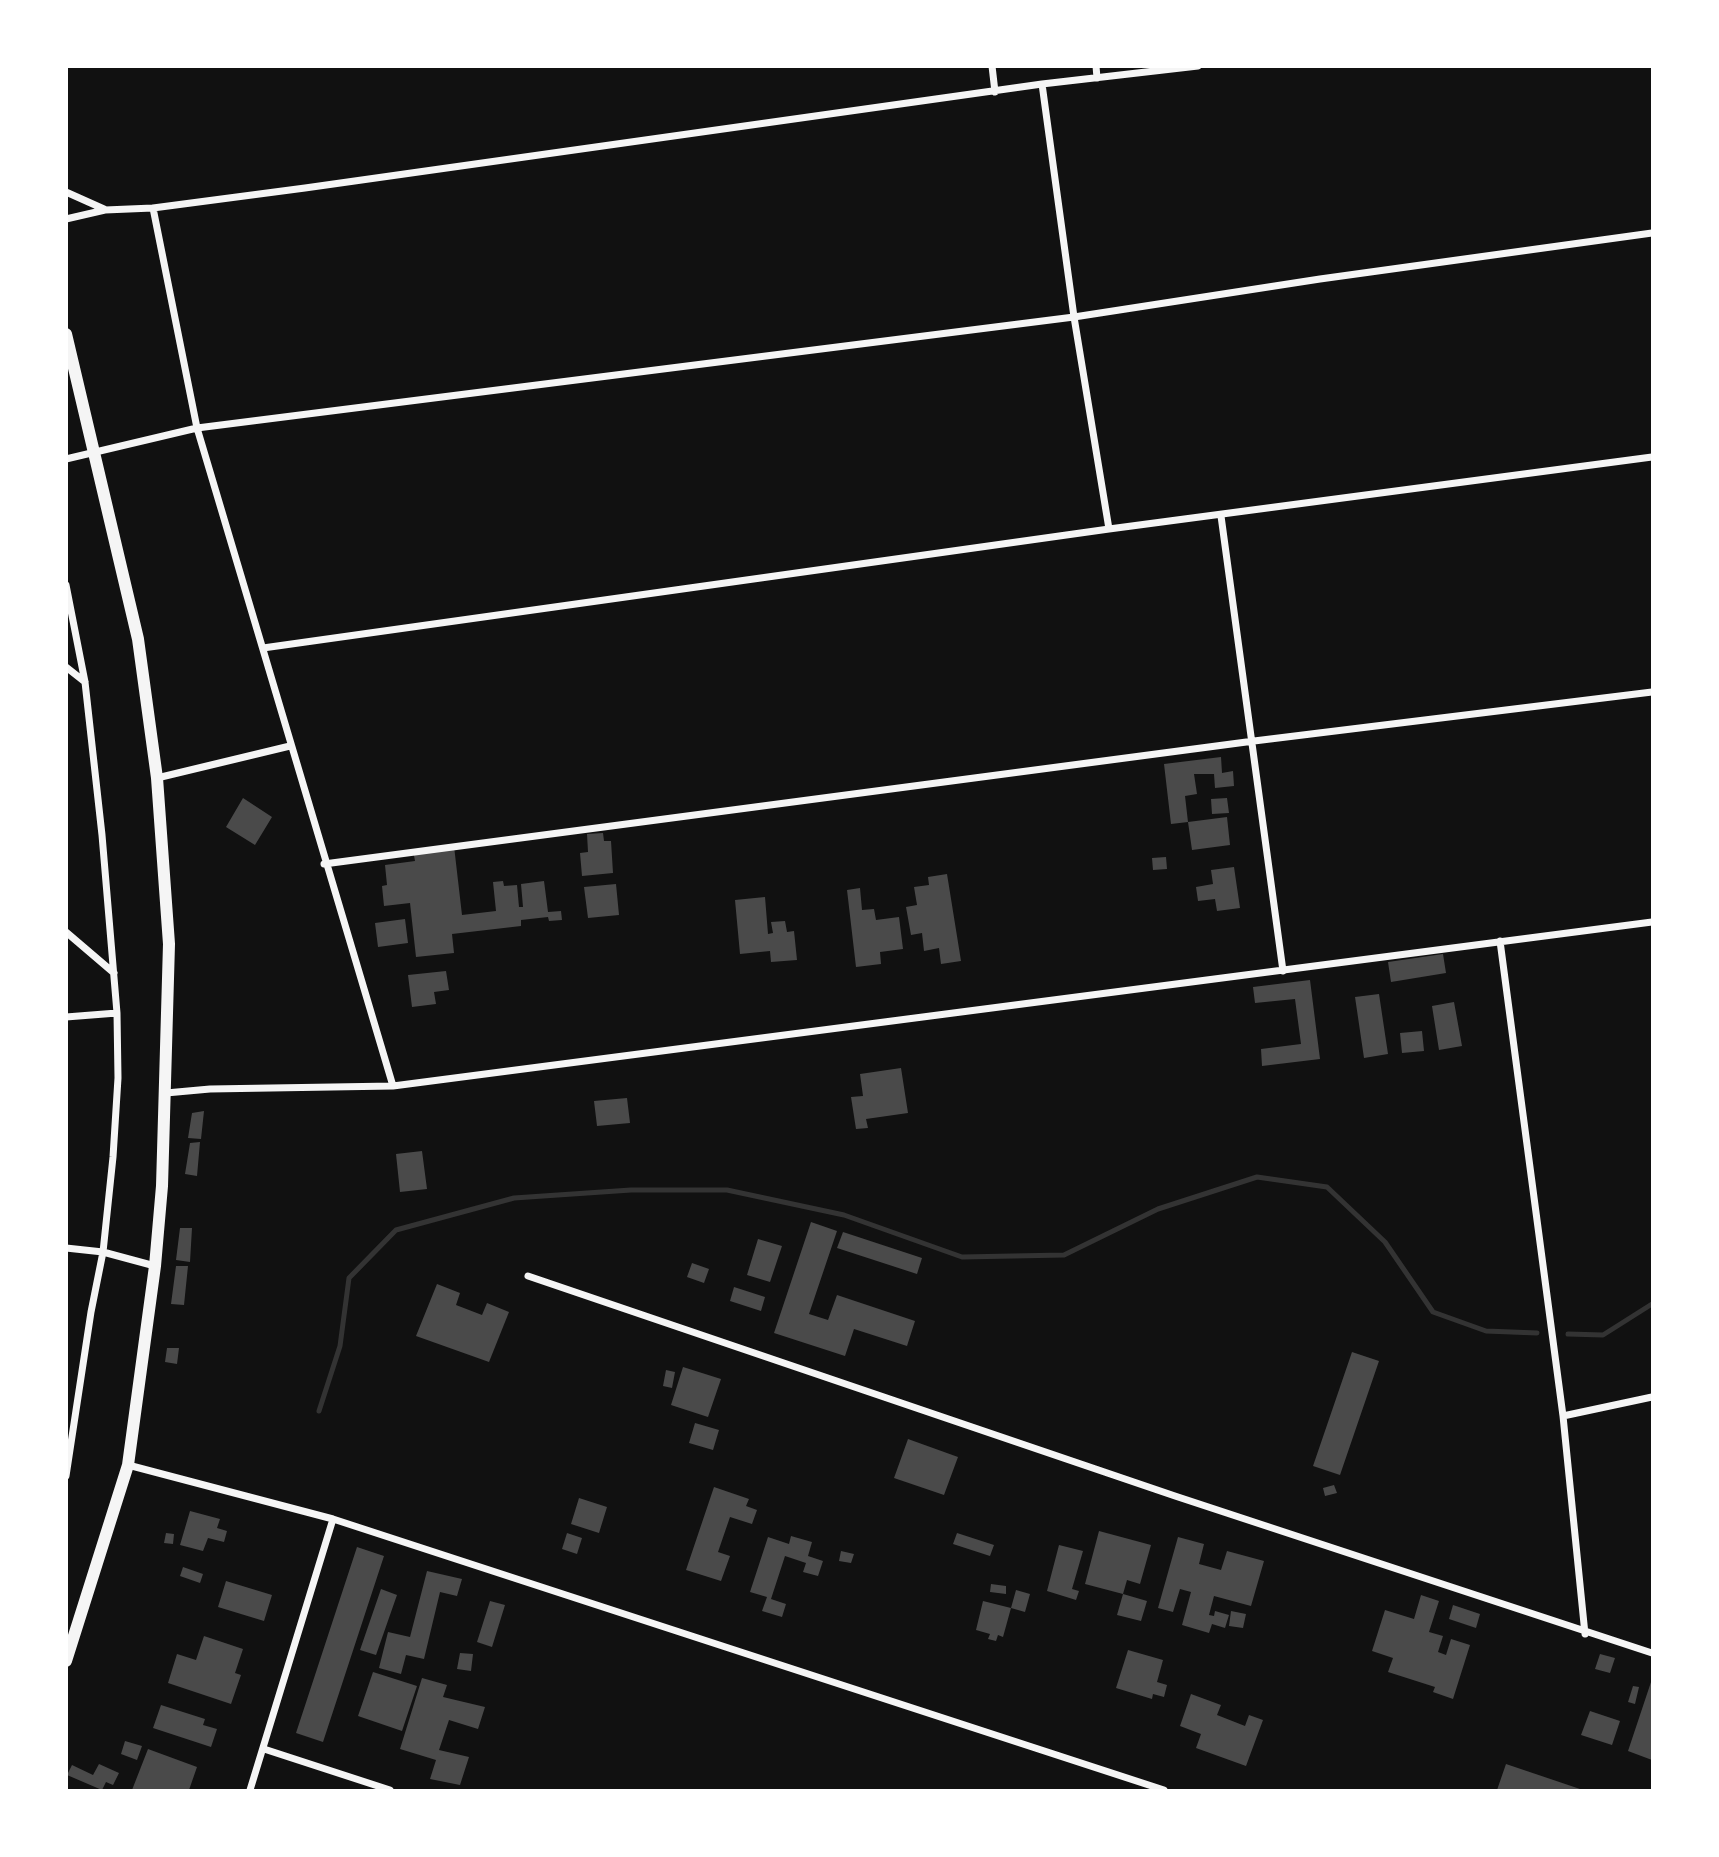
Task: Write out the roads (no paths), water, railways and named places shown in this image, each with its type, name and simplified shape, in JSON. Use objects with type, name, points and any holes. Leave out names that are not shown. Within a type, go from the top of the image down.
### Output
[{"type":"street","points":[[992,66],[995,92]]},
{"type":"street","points":[[1096,66],[1097,78]]},
{"type":"street","points":[[66,219],[105,210],[153,208],[1042,84],[1198,66]]},
{"type":"street","points":[[1042,84],[1074,317],[1109,529]]},
{"type":"street","points":[[66,192],[105,210]]},
{"type":"street","points":[[153,208],[197,428],[324,864],[393,1086]]},
{"type":"street","points":[[66,459],[92,450],[197,428],[1074,317],[1320,279],[1653,233]]},
{"type":"street","points":[[66,334],[135,625],[157,778],[169,931],[166,1093],[155,1266],[128,1465],[66,1661]]},
{"type":"street","points":[[263,648],[1109,529],[1653,457]]},
{"type":"street","points":[[1221,516],[1254,741],[1283,971]]},
{"type":"street","points":[[66,585],[85,682],[117,1013],[113,1157],[103,1252],[66,1476]]},
{"type":"street","points":[[66,667],[85,682]]},
{"type":"street","points":[[324,864],[1254,741],[1653,692]]},
{"type":"street","points":[[157,778],[290,746]]},
{"type":"street","points":[[166,1093],[393,1086],[1653,922]]},
{"type":"street","points":[[66,932],[114,973]]},
{"type":"street","points":[[1500,940],[1563,1416],[1586,1634]]},
{"type":"street","points":[[66,1017],[117,1013]]},
{"type":"street","points":[[66,1248],[103,1252],[155,1266]]},
{"type":"street","points":[[528,1276],[1586,1634],[1653,1653]]},
{"type":"street","points":[[1563,1416],[1653,1397]]},
{"type":"street","points":[[128,1465],[333,1519],[1164,1790]]},
{"type":"street","points":[[250,1790],[333,1519]]},
{"type":"street","points":[[264,1749],[390,1790]]},
{"type":"waterway","points":[[319,1411],[340,1346],[349,1278],[396,1230],[514,1198],[631,1190],[727,1190],[844,1215],[962,1257],[1064,1255],[1158,1209],[1257,1177],[1327,1187],[1385,1242],[1433,1312],[1486,1331],[1537,1333]]},
{"type":"waterway","points":[[1568,1334],[1603,1335],[1652,1304]]}]
